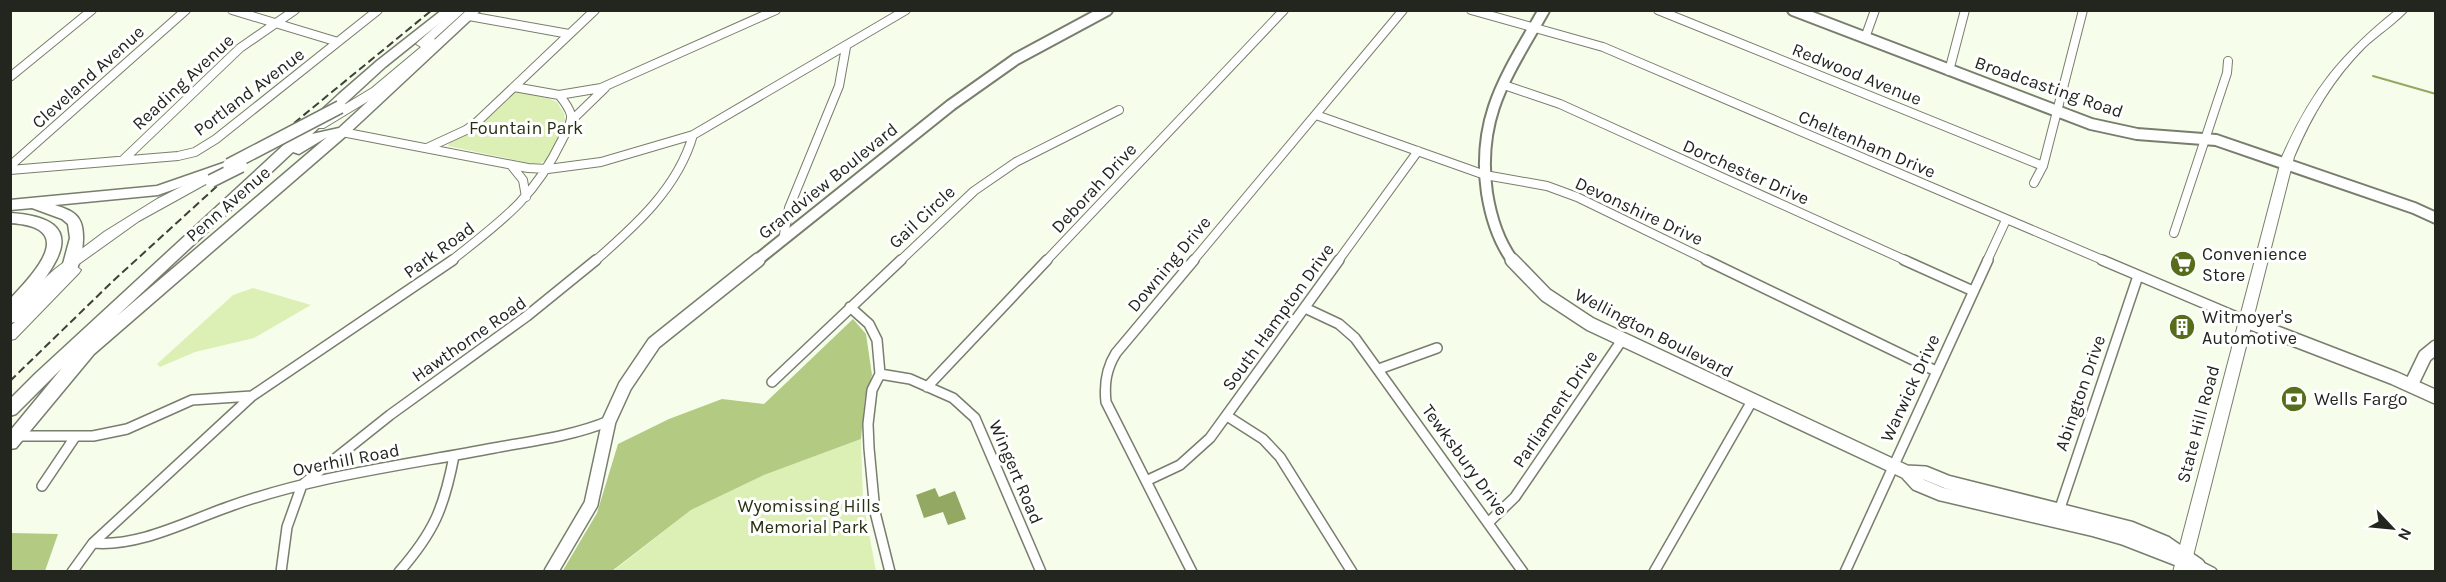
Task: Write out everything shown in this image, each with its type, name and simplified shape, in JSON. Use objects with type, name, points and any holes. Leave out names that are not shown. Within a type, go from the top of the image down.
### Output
[{"type":"highway","name":"Penn Avenue","points":[[10,410],[41,378],[351,90],[450,10]]},
{"type":"highway","name":"Penn Avenue","points":[[12,438],[88,350],[342,132],[469,12]]},
{"type":"highway","points":[[168,260],[309,142],[327,132],[342,132]]},
{"type":"highway","points":[[10,205],[148,192],[171,187],[229,165]]},
{"type":"highway","points":[[10,205],[44,207],[68,216],[78,231],[79,238],[67,275]]},
{"type":"highway","points":[[10,218],[41,224],[51,232],[56,245],[47,267],[10,310]]},
{"type":"main road","name":"State Hill Road","points":[[2187,563],[2212,445],[2286,163],[2312,106],[2339,66],[2372,34],[2403,10]]},
{"type":"main road","name":"Penn Avenue","points":[[10,318],[72,260],[124,222],[340,107],[469,12]]},
{"type":"main road","name":"Penn Avenue","points":[[10,335],[67,275],[127,229],[320,125],[376,91],[469,12]]},
{"type":"street","points":[[10,77],[92,10]]},
{"type":"street","name":"Cleveland Avenue","points":[[10,168],[186,10]]},
{"type":"street","points":[[232,10],[338,42]]},
{"type":"street","name":"Reading Avenue","points":[[124,159],[240,48],[295,10]]},
{"type":"street","name":"Portland Avenue","points":[[10,168],[178,156],[207,145],[378,10]]},
{"type":"street","points":[[428,148],[466,130],[595,10]]},
{"type":"street","points":[[514,87],[558,95],[583,92],[610,84],[776,10]]},
{"type":"street","points":[[342,132],[510,165],[548,169],[601,162],[693,135],[906,10]]},
{"type":"street","name":"Grandview Boulevard","points":[[550,572],[591,504],[609,421],[625,386],[654,343],[988,78],[1048,40],[1107,10]]},
{"type":"street","name":"Deborah Drive","points":[[927,387],[1284,10]]},
{"type":"street","name":"Downing Drive","points":[[1192,572],[1106,402],[1104,384],[1110,362],[1403,10]]},
{"type":"street","name":"Cheltenham Drive","points":[[1471,10],[1603,47],[2246,321]]},
{"type":"street","name":"Wellington Boulevard","points":[[1544,10],[1504,85],[1488,123],[1485,176],[1494,225],[1508,254],[1542,292],[1560,306],[1622,340],[1899,469],[1925,473],[1947,482],[2058,515],[2187,563]]},
{"type":"street","name":"Redwood Avenue","points":[[1658,10],[2043,165]]},
{"type":"street","name":"Broadcasting Road","points":[[1793,10],[2091,124],[2128,133],[2205,138],[2231,144],[2414,208],[2436,218]]},
{"type":"street","points":[[1865,38],[1875,10]]},
{"type":"street","points":[[1948,71],[1965,10]]},
{"type":"street","points":[[2034,183],[2043,165],[2084,10]]},
{"type":"street","points":[[469,12],[569,34]]},
{"type":"street","points":[[783,240],[789,208],[839,86],[846,47]]},
{"type":"street","points":[[2174,233],[2227,73],[2228,61]]},
{"type":"street","name":"Park Road","points":[[72,572],[93,543],[252,396],[433,275],[471,247],[526,198],[548,169],[571,121],[588,102],[610,84]]},
{"type":"street","name":"Dorchester Drive","points":[[1504,85],[1560,104],[1973,291]]},
{"type":"street","points":[[558,95],[568,106],[572,114],[571,121]]},
{"type":"street","name":"Gail Circle","points":[[772,382],[953,208],[989,180],[1041,149],[1119,110]]},
{"type":"street","name":"Devonshire Drive","points":[[1316,115],[1485,176],[1538,184],[1577,197],[1936,371]]},
{"type":"street","name":"Hawthorne Road","points":[[302,485],[410,400],[540,308],[601,258],[667,188],[683,163],[693,135]]},
{"type":"street","name":"South Hampton Drive","points":[[1146,481],[1191,457],[1227,416],[1418,152]]},
{"type":"street","points":[[510,165],[523,176],[526,198]]},
{"type":"street","name":"Warwick Drive","points":[[1845,572],[1899,469],[1936,371],[2006,219]]},
{"type":"street","name":"Abington Drive","points":[[2058,515],[2138,276]]},
{"type":"street","points":[[850,307],[873,329],[877,340],[880,374],[872,390],[868,424],[869,448],[875,512],[890,572]]},
{"type":"street","name":"Tewksbury Drive","points":[[1305,308],[1346,330],[1379,369],[1490,522],[1523,572]]},
{"type":"street","points":[[2246,321],[2436,397]]},
{"type":"street","name":"Parliament Drive","points":[[1490,522],[1515,497],[1622,340]]},
{"type":"street","points":[[2411,386],[2425,356],[2436,347]]},
{"type":"street","points":[[1379,369],[1437,348]]},
{"type":"street","name":"Wingert Road","points":[[880,374],[910,379],[957,401],[975,418],[1041,572]]},
{"type":"street","points":[[12,438],[93,436],[127,429],[192,400],[252,396]]},
{"type":"street","points":[[1654,572],[1752,401]]},
{"type":"street","points":[[1227,416],[1263,439],[1280,457],[1352,572]]},
{"type":"street","name":"Overhill Road","points":[[93,543],[137,540],[258,496],[302,485],[574,432],[609,421]]},
{"type":"street","points":[[42,486],[75,436]]},
{"type":"street","points":[[399,572],[423,544],[440,518],[448,493],[454,456]]},
{"type":"street","points":[[281,572],[281,553],[296,497],[302,485]]},
{"type":"street","points":[[2187,563],[2212,572]]},
{"type":"green space","name":"Fountain Park","points":[[514,91],[548,98],[557,102],[564,113],[565,120],[549,159],[540,163],[529,163],[448,146],[451,140]]},
{"type":"green space","points":[[253,288],[311,305],[254,338],[195,352],[160,367],[157,364],[233,295]]},
{"type":"green space","name":"Wyomissing Hills Memorial Park","points":[[861,439],[863,501],[876,571],[612,572],[691,510],[764,475]]},
{"type":"shaded area","points":[[853,319],[866,334],[872,375],[865,398],[861,439],[764,475],[691,510],[612,571],[562,572],[597,513],[618,444],[669,419],[722,399],[764,404]]},
{"type":"shaded area","points":[[935,488],[939,497],[955,491],[966,519],[948,525],[943,512],[924,518],[916,495]]},
{"type":"shaded area","points":[[11,533],[58,534],[45,571],[11,571]]},
{"type":"waterway","points":[[2373,76],[2436,94]]},
{"type":"railway","points":[[10,381],[113,281],[216,187],[432,10]]},
{"type":"place","name":"Convenience Store","points":[[2183,264]]},
{"type":"place","name":"Witmoyer's Automotive","points":[[2182,327]]},
{"type":"place","name":"Wells Fargo","points":[[2294,399]]}]
